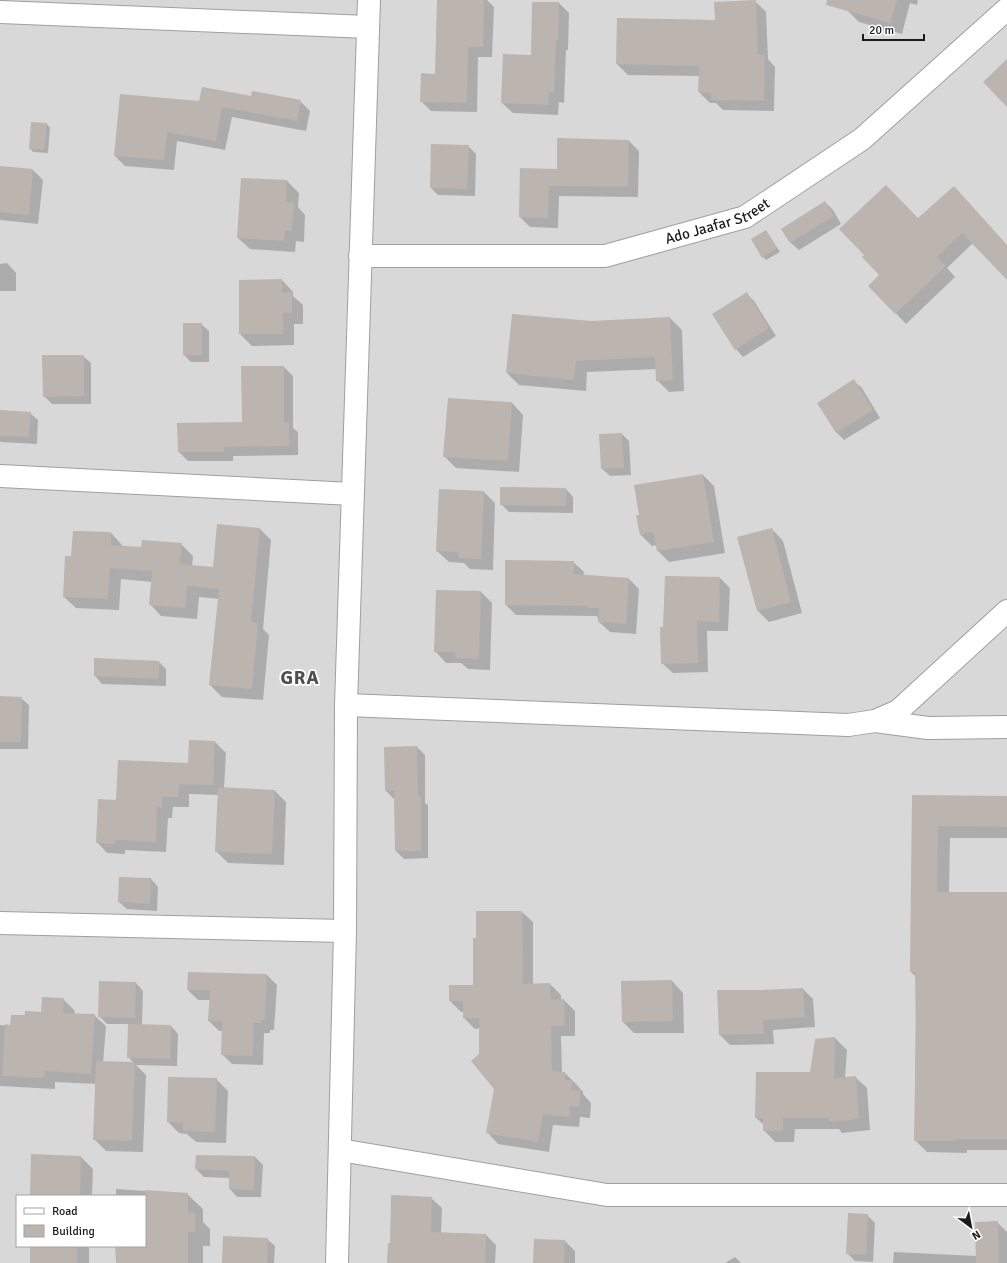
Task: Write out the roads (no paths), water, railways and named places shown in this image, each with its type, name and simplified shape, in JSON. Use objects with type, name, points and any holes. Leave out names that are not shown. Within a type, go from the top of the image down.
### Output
[{"type":"street","points":[[337,1263],[345,930],[346,705],[369,0]]},
{"type":"street","name":"Ado Jaafar Street","points":[[360,256],[605,256],[745,217],[862,139],[1007,8]]},
{"type":"street","points":[[0,12],[368,27]]},
{"type":"street","points":[[0,476],[352,494]]},
{"type":"street","points":[[346,705],[848,725],[875,721],[898,711],[1007,611]]},
{"type":"street","points":[[875,721],[928,728],[1007,727]]},
{"type":"street","points":[[0,923],[345,930]]},
{"type":"street","points":[[340,1150],[607,1195],[1007,1195]]},
{"type":"district","name":"GRA","points":[[300,678]]}]
